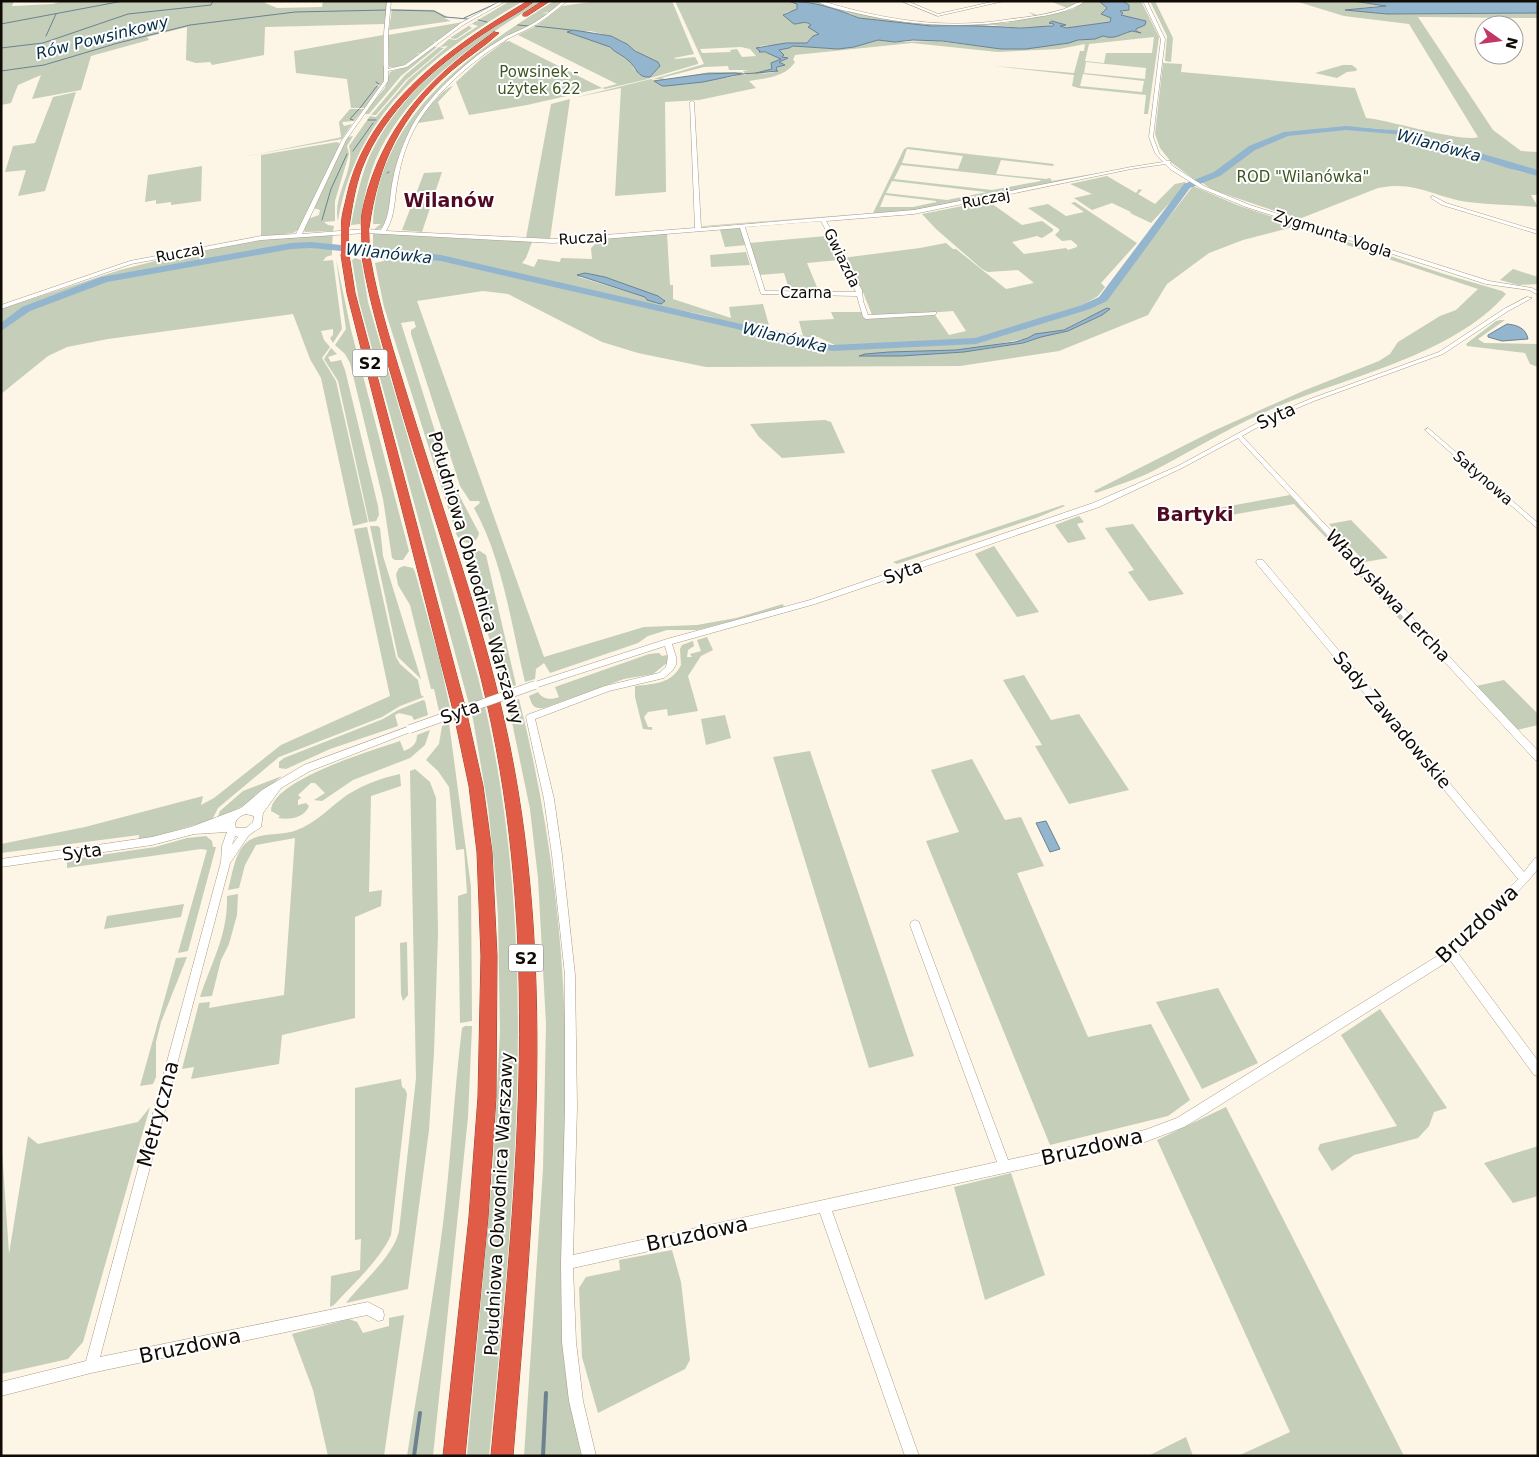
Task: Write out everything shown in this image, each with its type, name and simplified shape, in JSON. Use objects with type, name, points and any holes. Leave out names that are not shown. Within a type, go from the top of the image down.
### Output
[{"type":"highway","points":[[521,17],[548,1]]},
{"type":"highway","name":"Południowa Obwodnica Warszawy","points":[[454,1456],[488,1105],[490,1027],[489,925],[480,812],[466,736],[351,293],[345,255],[345,227],[353,185],[362,160],[392,113],[412,89],[448,57],[482,32],[528,3]]},
{"type":"highway","name":"Południowa Obwodnica Warszawy","points":[[502,1456],[520,1247],[528,1068],[528,998],[524,906],[515,819],[489,684],[447,537],[425,472],[374,300],[366,257],[365,228],[368,204],[377,170],[389,142],[403,120],[442,76],[503,29]]},
{"type":"street","points":[[299,234],[334,159],[356,122],[385,86],[389,1]]},
{"type":"street","points":[[387,70],[406,66],[462,24],[504,1]]},
{"type":"street","points":[[383,231],[391,220],[394,189],[402,154],[419,118],[450,83],[475,61],[502,40],[530,28],[553,13],[565,1]]},
{"type":"street","points":[[817,1],[852,12],[888,19],[952,24],[1014,21],[1064,11],[1084,1]]},
{"type":"street","points":[[903,1],[937,15],[1002,1]]},
{"type":"street","name":"Zygmunta Vogla","points":[[1145,1],[1163,36],[1151,133],[1153,144],[1158,155],[1182,175],[1200,186],[1254,208],[1520,292]]},
{"type":"street","points":[[692,102],[698,229]]},
{"type":"street","name":"Ruczaj","points":[[1,306],[143,260],[251,240],[299,234],[383,231],[545,241],[925,211],[1167,162]]},
{"type":"street","points":[[1433,196],[1444,204],[1538,233]]},
{"type":"street","name":"Gwiazda","points":[[823,219],[834,240],[836,250],[859,290],[867,318],[934,313]]},
{"type":"street","name":"Czarna","points":[[742,226],[763,292],[859,294]]},
{"type":"street","points":[[1520,292],[1538,287]]},
{"type":"street","points":[[1520,292],[1538,295]]},
{"type":"street","points":[[1520,292],[1529,298],[1538,295]]},
{"type":"street","name":"Syta","points":[[1507,309],[1520,292]]},
{"type":"street","name":"Syta","points":[[246,810],[265,793],[298,772],[323,760],[535,685],[667,642],[765,617],[820,600],[1096,505],[1180,467],[1259,423],[1312,400],[1442,353],[1507,309],[1529,298]]},
{"type":"street","name":"Satynowa","points":[[1428,430],[1538,527]]},
{"type":"street","name":"Władysława Lercha","points":[[1238,434],[1538,757]]},
{"type":"street","name":"Sady Zawadowskie","points":[[1260,562],[1524,880]]},
{"type":"street","points":[[589,1456],[572,1371],[566,1263],[571,1107],[570,974],[558,854],[530,717],[608,688],[661,676],[666,673],[673,663],[667,642]]},
{"type":"street","name":"Syta","points":[[258,812],[279,785]]},
{"type":"street","points":[[246,810],[258,812],[260,817],[258,824],[246,832],[240,834],[231,830],[230,821],[235,815],[246,810]]},
{"type":"street","name":"Syta","points":[[1,863],[144,843],[191,831],[235,815]]},
{"type":"street","name":"Syta","points":[[191,831],[231,830]]},
{"type":"street","name":"Metryczna","points":[[91,1366],[226,862],[231,830]]},
{"type":"street","name":"Metryczna","points":[[226,862],[246,832]]},
{"type":"street","name":"Bruzdowa","points":[[566,1263],[1145,1136],[1180,1123],[1451,954],[1524,880],[1538,861]]},
{"type":"street","points":[[915,925],[1005,1167]]},
{"type":"street","points":[[1451,954],[1538,1070]]},
{"type":"street","points":[[824,1206],[912,1456]]},
{"type":"street","name":"Bruzdowa","points":[[1,1389],[91,1366],[368,1308],[378,1315]]},
{"type":"green space","points":[[1,1],[14,1],[12,6],[53,4],[62,1],[264,1],[277,8],[322,7],[323,1],[387,1],[384,24],[265,27],[264,55],[212,65],[210,62],[196,63],[186,60],[187,27],[147,37],[149,40],[91,56],[81,90],[32,99],[41,75],[18,85],[11,103],[1,105]]},
{"type":"green space","points":[[510,1],[523,1],[459,42],[430,65],[404,90],[381,117],[362,148],[348,182],[338,221],[338,202],[349,164],[349,146],[370,116],[376,117],[409,79],[448,46],[440,47],[449,39],[456,40],[478,26],[472,24],[469,26],[472,28],[456,39],[450,38],[476,21],[487,22],[478,20]]},
{"type":"green space","points":[[537,1],[542,1],[492,33],[445,69],[405,111],[388,135],[375,161],[366,192],[360,224],[351,225],[366,165],[379,138],[415,90],[461,50]]},
{"type":"green space","points":[[554,1],[563,1],[550,12],[542,13],[549,14],[523,30],[505,37],[476,58],[446,86],[419,117],[402,147],[386,219],[382,228],[373,230],[381,224],[373,224],[379,186],[392,151],[411,120],[434,91],[461,66],[522,21]]},
{"type":"green space","points":[[597,1],[672,1],[694,54],[674,58],[695,57],[698,64],[644,80],[605,89],[602,88],[617,84],[518,35],[536,26],[562,6]],"holes":[[[590,31],[620,40],[641,54],[655,60],[655,72],[650,77],[634,69],[631,62],[603,43],[571,34]]]},
{"type":"green space","points":[[675,1],[788,1],[797,4],[797,10],[783,15],[795,23],[809,23],[819,34],[813,36],[807,43],[760,46],[758,48],[761,52],[781,58],[772,66],[772,69],[762,74],[775,72],[777,67],[784,65],[778,63],[787,58],[782,57],[779,50],[793,46],[838,49],[878,40],[895,42],[937,41],[1001,49],[1026,49],[1103,36],[1114,37],[1132,31],[1140,32],[1135,30],[1145,25],[1145,21],[1120,15],[1123,13],[1120,12],[1128,10],[1129,5],[1122,1],[1141,1],[1159,37],[1148,114],[1144,114],[1146,95],[1078,88],[1072,86],[1074,75],[994,66],[1074,73],[1080,51],[1084,51],[1085,44],[1059,49],[998,52],[912,43],[795,55],[793,60],[795,62],[781,74],[749,81],[756,88],[699,100],[665,102],[666,192],[615,196],[621,88],[573,98],[651,79],[668,85],[732,77],[740,74],[691,76],[709,72],[742,72],[746,75],[743,71],[749,70],[729,70],[728,66],[704,67],[661,78],[664,80],[653,79],[704,64]],"holes":[[[1154,37],[1152,53],[1106,53],[1104,63],[1085,61],[1089,44]],[[741,47],[750,49],[756,56],[742,57],[737,49],[730,50],[731,52],[702,53],[700,49]],[[1086,62],[1146,68],[1145,79],[1084,73]],[[1083,74],[1144,81],[1142,92],[1080,86]]]},
{"type":"green space","points":[[804,1],[815,1],[862,14],[927,24],[1006,23],[1016,19],[1035,16],[1028,12],[1038,15],[1067,8],[1050,1],[1076,3],[1083,1],[1074,7],[1053,14],[1073,9],[1085,1],[1103,1],[1101,2],[1107,9],[1102,14],[1110,16],[1112,19],[1109,22],[1066,28],[1060,26],[1065,25],[1052,21],[1055,25],[1032,28],[993,25],[973,27],[931,26],[859,18],[852,14]]},
{"type":"green space","points":[[1150,1],[1155,1],[1173,38],[1171,62],[1165,61],[1167,36]]},
{"type":"green space","name":"ROD \"Wilanówka\"","points":[[1295,1],[1375,3],[1386,5],[1346,10],[1387,14],[1538,13],[1538,18],[1524,18],[1524,15],[1474,15],[1474,17],[1418,17],[1493,130],[1521,151],[1538,152],[1538,172],[1432,139],[1403,132],[1359,127],[1315,130],[1319,132],[1347,129],[1401,134],[1428,148],[1434,145],[1521,172],[1538,175],[1538,195],[1531,195],[1538,207],[1468,202],[1424,190],[1391,186],[1378,188],[1299,219],[1213,190],[1201,182],[1220,174],[1236,161],[1231,160],[1215,173],[1195,180],[1172,163],[1160,148],[1155,134],[1163,63],[1182,64],[1181,72],[1355,88],[1366,118],[1457,137],[1478,137],[1409,24],[1344,16]]},
{"type":"green space","points":[[392,9],[434,10],[448,17],[444,18],[451,21],[389,30]]},
{"type":"green space","points":[[463,22],[438,41],[433,41],[436,42],[422,53],[416,53],[420,54],[409,62],[398,67],[389,67],[388,35]]},
{"type":"green space","points":[[383,35],[383,66],[386,66],[383,85],[374,85],[382,86],[365,108],[351,108],[347,79],[296,73],[294,51]]},
{"type":"green space","name":"Powsinek - użytek 622","points":[[509,41],[602,88],[527,105],[469,115],[456,82],[481,59],[504,42]]},
{"type":"green space","points":[[433,47],[437,47],[401,76],[369,114],[363,114],[385,88],[390,72],[408,66]]},
{"type":"green space","points":[[439,47],[444,48],[406,80],[376,115],[371,115],[405,75]]},
{"type":"green space","points":[[1343,65],[1352,65],[1357,69],[1337,78],[1315,73]]},
{"type":"green space","points":[[453,86],[438,102],[444,119],[418,123],[439,96]]},
{"type":"green space","points":[[76,92],[45,191],[18,196],[26,170],[5,172],[13,146],[35,143],[53,97]]},
{"type":"green space","points":[[570,99],[550,239],[526,238],[551,104]]},
{"type":"green space","points":[[350,109],[364,109],[354,121],[342,122],[344,126],[352,124],[342,139],[242,157],[341,137],[339,122]]},
{"type":"green space","points":[[353,136],[347,146],[349,154],[335,201],[335,221],[324,222],[334,226],[333,231],[305,232],[308,219],[319,215],[320,210],[313,208],[331,168],[348,137]]},
{"type":"green space","points":[[337,142],[340,144],[298,230],[293,233],[261,237],[261,155]]},
{"type":"green space","points":[[908,147],[1054,164],[1053,166],[1001,160],[996,174],[1050,178],[1052,181],[1098,173],[928,209],[702,227],[873,213],[904,149]],"holes":[[[907,149],[963,156],[958,169],[902,163]],[[901,165],[1041,181],[992,190],[894,179]],[[892,181],[987,192],[947,200],[886,193]],[[885,195],[936,201],[913,207],[880,207]]]},
{"type":"green space","points":[[202,166],[201,201],[171,205],[171,202],[156,204],[156,200],[145,202],[148,175]]},
{"type":"green space","points":[[442,172],[422,232],[402,230],[424,173]]},
{"type":"green space","points":[[1107,176],[1136,193],[1139,189],[1142,190],[1138,194],[1155,204],[1175,184],[1185,182],[1187,184],[1151,223],[1112,203],[1092,210],[1074,198],[1092,194],[1070,184]]},
{"type":"green space","points":[[1193,186],[1237,205],[1444,274],[1502,291],[1506,294],[1483,316],[1455,335],[1425,351],[1293,400],[1235,427],[1153,471],[1096,493],[1094,491],[1211,432],[1303,391],[1379,361],[1390,354],[1398,342],[1440,316],[1456,310],[1478,289],[1293,227],[1243,240],[1209,253],[1167,284],[1148,315],[1059,351],[960,366],[706,367],[638,353],[602,342],[508,294],[483,291],[417,301],[544,657],[644,627],[697,625],[736,618],[783,604],[784,608],[697,630],[667,630],[648,636],[638,643],[550,673],[544,663],[536,669],[535,679],[525,682],[499,571],[484,528],[474,508],[480,503],[479,501],[470,501],[460,486],[411,334],[411,330],[416,327],[414,321],[401,323],[449,476],[479,533],[475,540],[469,543],[463,542],[457,536],[384,307],[375,263],[384,261],[383,258],[373,258],[373,252],[396,253],[373,250],[373,232],[532,242],[522,263],[534,267],[538,259],[560,262],[561,258],[592,259],[591,248],[600,239],[667,233],[670,285],[673,285],[673,299],[731,318],[729,307],[763,304],[770,329],[803,336],[799,321],[834,319],[831,312],[863,312],[865,319],[935,315],[949,335],[966,331],[953,311],[877,317],[872,315],[863,292],[842,258],[946,243],[1006,289],[1034,283],[1018,270],[988,272],[982,269],[936,229],[922,214],[988,201],[1022,225],[1042,221],[1053,229],[1053,231],[1042,238],[1037,236],[1012,242],[1024,254],[1066,248],[1068,250],[1077,247],[1071,240],[1062,241],[1055,235],[1059,229],[1028,208],[1048,204],[1066,216],[1084,212],[1071,203],[1075,202],[1137,243],[1101,283],[1105,287],[1098,296],[1083,305],[976,339],[837,346],[818,337],[791,337],[765,331],[762,333],[832,349],[978,343],[1088,308],[1106,298]],"holes":[[[585,273],[605,277],[664,299],[647,300],[645,297],[579,277]],[[638,302],[724,321],[720,324],[638,305]],[[1102,315],[1068,331],[1023,343],[987,349],[901,356],[860,356],[865,354],[956,350],[989,346],[1028,338],[1035,334],[1064,330],[1086,318]]]},
{"type":"green space","points":[[741,228],[746,245],[725,247],[720,230]]},
{"type":"green space","points":[[333,233],[332,246],[302,244],[254,252],[253,254],[295,247],[332,249],[332,255],[326,257],[323,261],[333,260],[342,329],[333,343],[330,338],[333,335],[333,329],[321,331],[324,340],[330,347],[322,358],[336,381],[368,522],[353,526],[321,378],[310,359],[293,314],[108,339],[67,347],[48,356],[1,394],[1,309],[120,270],[159,260],[254,241]]},
{"type":"green space","points":[[826,236],[839,260],[807,263],[819,292],[790,292],[784,273],[758,275],[749,243]]},
{"type":"green space","points":[[746,252],[750,265],[711,267],[710,255]]},
{"type":"green space","points":[[355,258],[361,260],[368,302],[478,677],[498,773],[511,870],[517,967],[518,1065],[507,1261],[489,1456],[467,1456],[493,1167],[500,1031],[498,915],[488,807],[473,719],[359,301],[352,260]]},
{"type":"green space","points":[[336,259],[351,330],[409,551],[403,560],[392,558],[383,499],[350,363],[345,354],[335,345],[346,329]]},
{"type":"green space","points":[[1513,269],[1538,277],[1538,284],[1518,285],[1500,280]]},
{"type":"green space","points":[[1500,320],[1505,320],[1478,339],[1484,343],[1538,344],[1538,367],[1530,364],[1525,353],[1467,346],[1466,344]]},
{"type":"green space","points":[[331,348],[337,354],[328,357],[331,362],[341,360],[345,370],[378,506],[379,515],[376,521],[369,522],[338,381],[324,359]]},
{"type":"green space","points":[[825,420],[831,422],[845,453],[782,458],[759,437],[750,424]]},
{"type":"green space","points":[[1290,495],[1350,563],[1294,504],[1225,516],[1219,508]]},
{"type":"green space","points":[[1063,505],[1065,506],[1036,518],[897,564],[893,562]]},
{"type":"green space","points":[[1079,516],[1084,522],[1077,524],[1086,539],[1068,543],[1055,525]]},
{"type":"green space","points":[[1351,520],[1388,558],[1365,562],[1329,524]]},
{"type":"green space","points":[[1133,524],[1184,594],[1149,601],[1128,572],[1134,570],[1105,528]]},
{"type":"green space","points":[[370,526],[378,526],[380,528],[383,556],[421,679],[398,657]]},
{"type":"green space","points":[[367,527],[396,657],[400,664],[418,680],[421,695],[424,697],[400,706],[382,717],[279,757],[218,808],[212,820],[139,841],[139,835],[1,853],[1,844],[85,827],[203,796],[201,805],[214,798],[281,745],[390,696],[354,529]]},
{"type":"green space","points":[[994,546],[1039,612],[1017,617],[975,554]]},
{"type":"green space","points":[[471,550],[480,551],[486,555],[516,685],[505,689],[465,560],[466,553]]},
{"type":"green space","points":[[404,566],[413,568],[415,572],[440,662],[450,708],[439,711],[434,689],[431,689],[410,605],[398,585],[396,574],[399,568]]},
{"type":"green space","points":[[1354,570],[1359,570],[1417,633],[1413,634]]},
{"type":"green space","points":[[707,637],[713,650],[701,656],[688,676],[698,711],[668,716],[667,709],[648,712],[644,717],[648,727],[652,727],[652,730],[643,729],[635,697],[635,686],[661,682],[673,676],[681,665],[680,649],[682,645],[693,641],[694,646],[688,650],[687,657],[692,657],[690,654],[701,651],[697,640]]},
{"type":"green space","points":[[659,653],[662,656],[667,655],[667,663],[653,674],[624,679],[544,708],[535,707],[530,699],[529,696],[538,692],[545,698],[559,697],[555,687],[649,654]]},
{"type":"green space","points":[[1024,675],[1051,720],[1079,714],[1129,790],[1069,804],[1035,746],[1042,745],[1003,680]]},
{"type":"green space","points":[[1504,680],[1538,714],[1538,725],[1517,730],[1476,686]]},
{"type":"green space","points":[[519,699],[540,794],[560,937],[566,1082],[562,1264],[563,1337],[569,1394],[582,1456],[524,1456],[543,1169],[546,1024],[538,878],[530,809],[508,703]]},
{"type":"green space","points":[[423,700],[425,701],[428,715],[414,720],[412,716],[399,713],[395,715],[398,726],[330,749],[286,769],[279,768],[279,762],[284,758],[383,719],[398,710]]},
{"type":"green space","points":[[725,715],[731,738],[706,745],[701,719]]},
{"type":"green space","points":[[449,723],[471,887],[472,1021],[460,1023],[458,896],[467,893],[464,849],[456,850],[449,787],[438,771],[426,760],[439,744],[442,726]]},
{"type":"green space","points":[[430,730],[425,745],[410,758],[353,780],[322,801],[314,800],[325,793],[315,783],[311,783],[298,795],[301,798],[298,800],[298,805],[306,803],[309,806],[300,816],[287,819],[278,818],[280,816],[271,811],[275,799],[288,788],[305,778],[348,759],[400,741],[404,751],[414,745],[417,735]]},
{"type":"green space","points":[[810,751],[914,1056],[869,1068],[773,757]]},
{"type":"green space","points":[[972,759],[1005,820],[1021,817],[1044,866],[1017,873],[1088,1037],[1151,1024],[1190,1100],[1168,1116],[1050,1145],[926,841],[959,832],[931,770]]},
{"type":"green space","points":[[415,769],[430,782],[436,798],[438,934],[429,1130],[408,1289],[346,1303],[391,1250],[399,1231],[416,1078],[410,771]]},
{"type":"green space","points":[[400,774],[401,786],[371,796],[369,892],[382,890],[381,906],[355,917],[355,1018],[282,1035],[279,1064],[191,1079],[194,1067],[182,1069],[199,1003],[210,1002],[209,1008],[284,995],[295,838],[256,845],[245,865],[239,888],[228,890],[235,861],[240,850],[248,841],[255,838],[290,832],[304,827],[353,791],[372,782]]},
{"type":"green space","points":[[282,776],[247,804],[217,819],[220,811],[243,791]]},
{"type":"green space","points":[[206,836],[212,841],[213,847],[216,847],[188,951],[178,953],[207,850],[201,849],[67,868],[67,860],[155,847],[187,838]]},
{"type":"green space","points":[[238,894],[237,915],[229,944],[221,960],[212,996],[200,997],[222,936],[227,910],[227,896]]},
{"type":"green space","points":[[184,904],[181,917],[104,929],[107,916]]},
{"type":"green space","points":[[407,942],[408,995],[403,1001],[401,994],[400,943]]},
{"type":"green space","points":[[187,957],[161,1022],[156,1042],[156,1077],[153,1084],[140,1086],[176,958]]},
{"type":"green space","points":[[1218,988],[1258,1063],[1202,1089],[1156,1002]]},
{"type":"green space","points":[[1380,1009],[1447,1108],[1434,1112],[1429,1126],[1418,1138],[1354,1155],[1332,1171],[1318,1149],[1320,1144],[1397,1126],[1341,1035]]},
{"type":"green space","points":[[472,1026],[468,1117],[433,1456],[407,1456],[443,1224],[459,1052],[462,1028]]},
{"type":"green space","points":[[401,1079],[402,1087],[407,1094],[391,1235],[373,1263],[330,1307],[331,1276],[360,1270],[361,1239],[355,1240],[355,1088]]},
{"type":"green space","points":[[150,1107],[83,1342],[68,1359],[1,1374],[1,1135],[9,1254],[28,1136],[38,1144],[138,1122]]},
{"type":"green space","points":[[1226,1107],[1404,1456],[1238,1456],[1290,1432],[1157,1140]]},
{"type":"green space","points":[[1538,1146],[1538,1196],[1513,1203],[1484,1163]]},
{"type":"green space","points":[[1011,1173],[1045,1275],[985,1300],[954,1187]]},
{"type":"green space","points":[[672,1250],[681,1282],[690,1360],[685,1369],[598,1413],[582,1357],[579,1288],[586,1277],[620,1270],[619,1260]]},
{"type":"green space","points":[[404,1315],[384,1456],[328,1456],[313,1390],[292,1334],[349,1319],[357,1322],[363,1333],[389,1326],[389,1318]]},
{"type":"green space","points":[[1186,1437],[1193,1456],[1148,1456]]},
{"type":"water","points":[[788,1],[807,2],[825,6],[859,18],[931,26],[1023,28],[1053,26],[1054,24],[1049,23],[1052,21],[1066,25],[1060,26],[1066,28],[1110,22],[1111,18],[1101,14],[1107,8],[1100,2],[1122,1],[1129,5],[1129,10],[1120,11],[1123,13],[1121,15],[1146,21],[1145,25],[1136,29],[1136,31],[1141,33],[1132,31],[1114,37],[1103,36],[1095,39],[1026,49],[1001,49],[942,41],[913,40],[895,42],[878,40],[854,47],[838,49],[793,46],[779,50],[784,55],[782,57],[788,58],[779,62],[785,65],[777,67],[776,70],[778,71],[756,73],[772,69],[771,63],[781,59],[765,52],[759,52],[756,48],[786,43],[807,43],[813,36],[819,34],[808,27],[811,25],[805,22],[794,24],[783,15],[797,9],[797,4]]},
{"type":"water","points":[[1353,1],[1538,1],[1538,13],[1387,14],[1345,10],[1386,6]]},
{"type":"water","points":[[573,30],[611,36],[627,44],[635,51],[658,62],[660,66],[650,77],[642,76],[629,61],[610,47],[567,32]]},
{"type":"water","points":[[703,74],[741,74],[703,82],[666,86],[662,86],[654,81]]},
{"type":"water","points":[[585,273],[605,277],[658,296],[665,301],[661,304],[647,300],[645,297],[577,275]]},
{"type":"water","points":[[1107,308],[1110,309],[1102,315],[1068,331],[1023,343],[964,352],[901,356],[859,356],[889,352],[956,350],[1015,342],[1035,334],[1064,330]]},
{"type":"water","points":[[1507,324],[1520,328],[1525,332],[1528,339],[1502,341],[1488,337],[1488,335]]},
{"type":"water","points":[[1046,821],[1060,849],[1050,852],[1036,823]]},
{"type":"waterway","points":[[1,24],[123,1]]},
{"type":"waterway","points":[[1,48],[43,43],[128,14],[211,5],[213,1]]},
{"type":"waterway","points":[[464,18],[495,4]]},
{"type":"waterway","name":"Rów Powsinkowy","points":[[1,71],[44,65],[118,43],[190,25],[295,12],[387,10]]},
{"type":"waterway","name":"Rów Powsinkowy","points":[[391,10],[434,11],[445,17],[468,19]]},
{"type":"waterway","points":[[46,36],[56,14]]},
{"type":"waterway","name":"Rów Powsinkowy","points":[[478,20],[487,22]]},
{"type":"waterway","name":"Rów Powsinkowy","points":[[518,25],[529,26]]},
{"type":"waterway","name":"Rów Powsinkowy","points":[[535,26],[571,30]]},
{"type":"waterway","points":[[741,74],[756,73]]},
{"type":"waterway","points":[[360,108],[377,86]]},
{"type":"waterway","points":[[353,120],[350,119],[359,109]]},
{"type":"waterway","points":[[368,120],[376,120]]},
{"type":"waterway","points":[[353,151],[373,123]]},
{"type":"waterway","name":"Wilanówka","points":[[1,328],[26,309],[105,279],[291,246],[311,245],[441,258],[832,348],[976,341],[1086,307],[1103,299],[1187,186],[1217,174],[1252,148],[1287,134],[1346,128],[1405,133],[1538,173]]},
{"type":"waterway","points":[[322,220],[331,189],[347,154]]},
{"type":"waterway","points":[[543,1456],[546,1393]]},
{"type":"waterway","points":[[414,1456],[420,1413]]},
{"type":"district","name":"Wilanów","points":[[449,200]]},
{"type":"district","name":"Bartyki","points":[[1195,514]]}]
